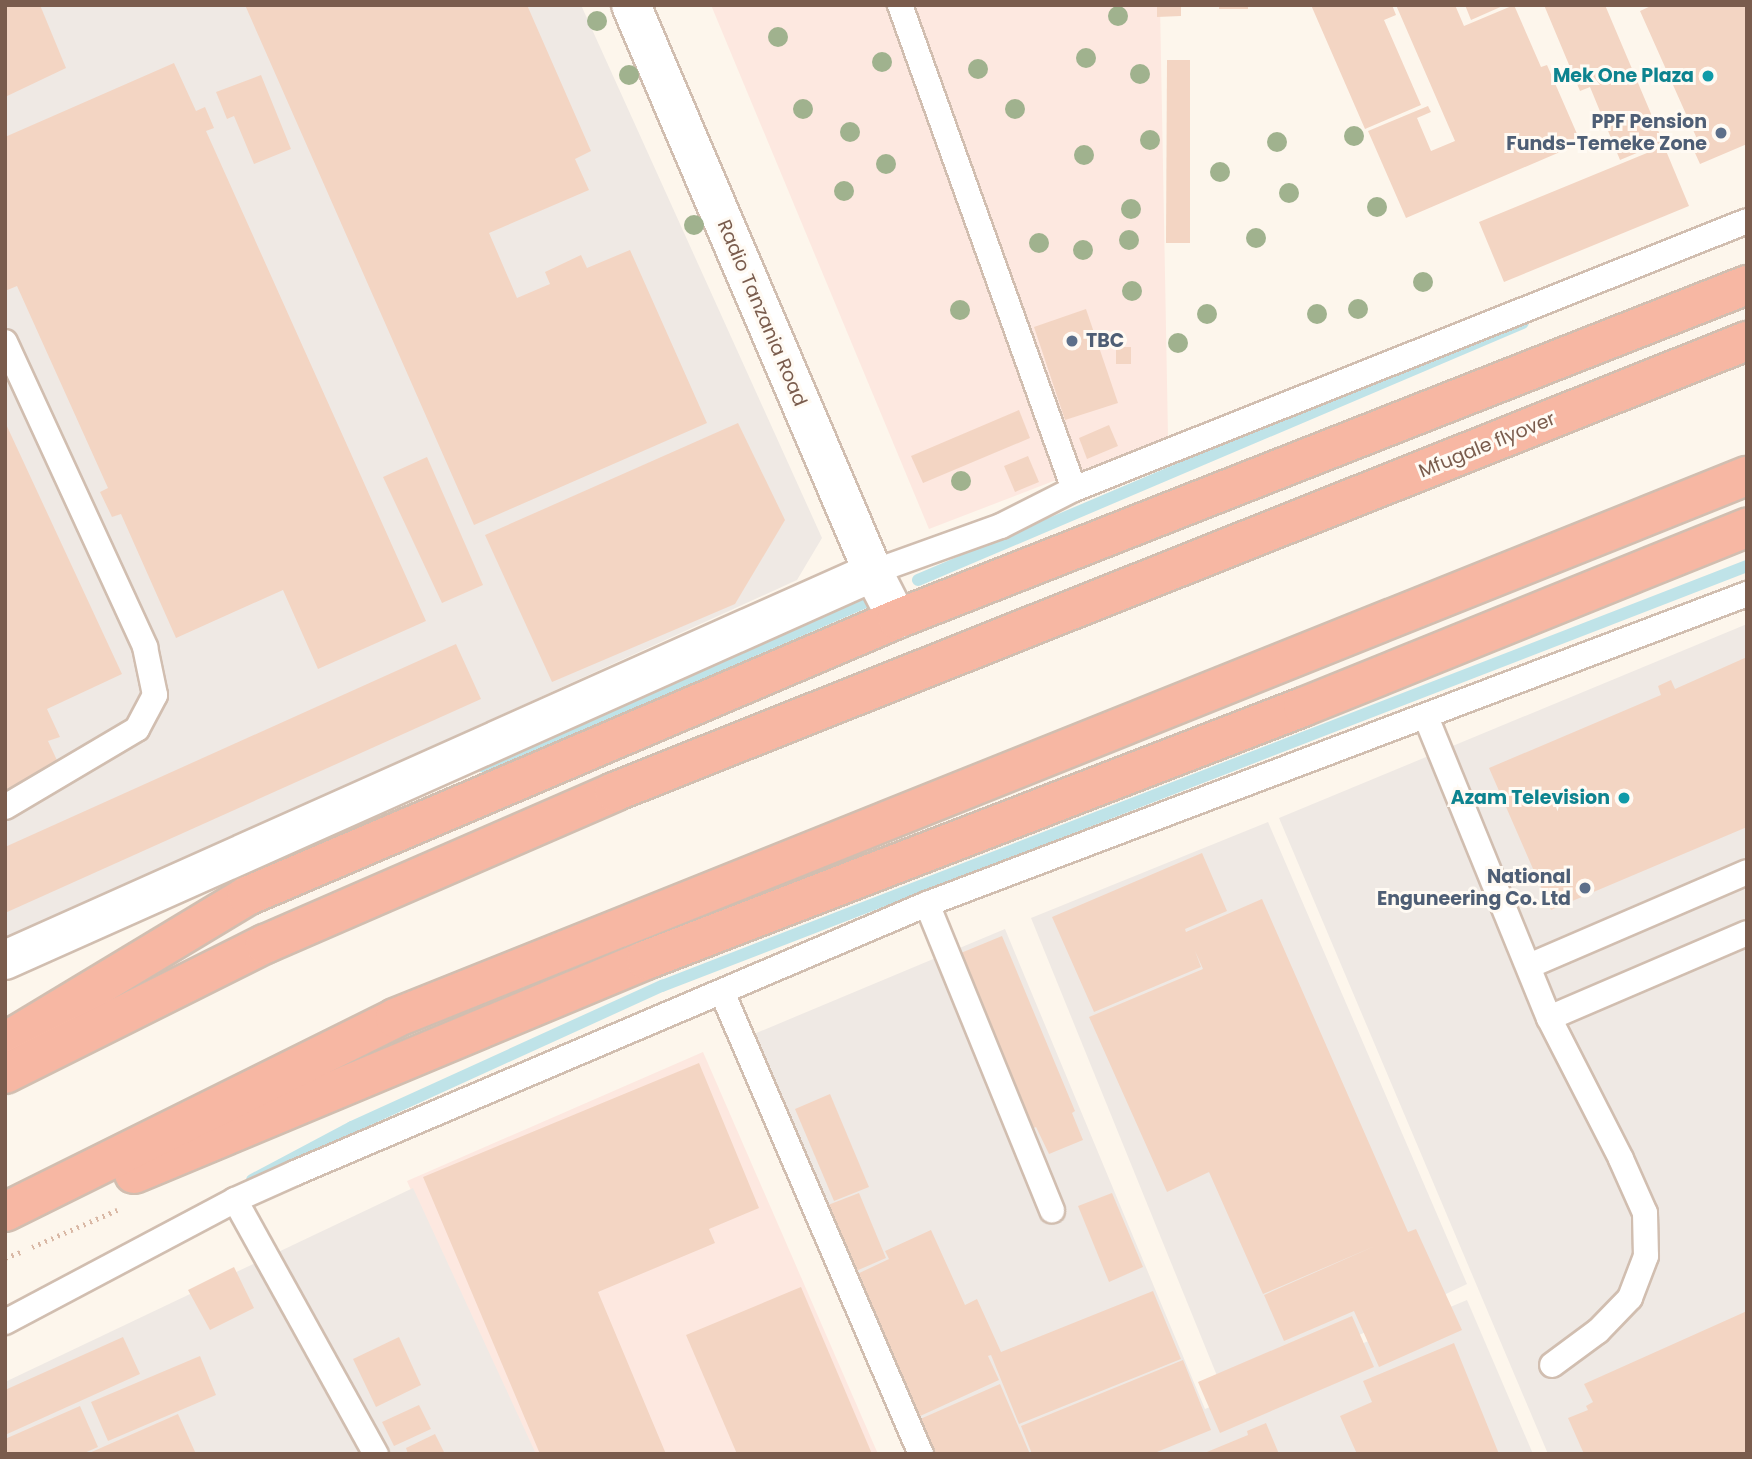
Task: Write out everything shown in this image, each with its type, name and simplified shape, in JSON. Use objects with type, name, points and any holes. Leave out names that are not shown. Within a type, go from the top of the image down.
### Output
[{"type":"highway","points":[[5,1042],[247,897],[897,619],[1747,285]]},
{"type":"highway","name":"Mfugale flyover","points":[[5,1074],[265,944],[614,792],[1747,341]]},
{"type":"highway","points":[[5,1212],[395,1018],[1747,476]]},
{"type":"highway","points":[[5,1228],[646,960],[1303,707],[1747,528]]},
{"type":"street","name":"Radio Tanzania Road","points":[[631,5],[873,572],[897,619]]},
{"type":"street","points":[[5,960],[873,572]]},
{"type":"lane","points":[[901,5],[1074,489]]},
{"type":"lane","points":[[873,572],[1001,526],[1074,489],[1747,221]]},
{"type":"lane","points":[[5,342],[145,648],[155,695],[137,729],[5,807]]},
{"type":"lane","points":[[5,1322],[235,1200],[927,904],[1747,594]]},
{"type":"lane","points":[[1426,717],[1549,1018],[1621,1158],[1645,1213],[1646,1256],[1629,1298],[1598,1331],[1552,1365]]},
{"type":"lane","points":[[1529,966],[1747,872]]},
{"type":"lane","points":[[927,904],[1052,1210]]},
{"type":"lane","points":[[1549,1018],[1747,933]]},
{"type":"lane","points":[[722,992],[920,1454]]},
{"type":"lane","points":[[235,1200],[376,1454]]},
{"type":"shaded area","points":[[5,5],[581,5],[822,538],[797,580],[5,941]]},
{"type":"shaded area","points":[[711,5],[1160,5],[1168,437],[929,529]]},
{"type":"shaded area","points":[[1747,624],[1747,1454],[1548,1454],[1279,818]]},
{"type":"shaded area","points":[[1268,822],[1467,1284],[1226,1398],[1031,918]]},
{"type":"shaded area","points":[[1005,929],[1205,1409],[1467,1300],[1533,1454],[925,1454],[754,1034]]},
{"type":"shaded area","points":[[703,1052],[878,1454],[526,1454],[407,1181]]},
{"type":"shaded area","points":[[413,1188],[536,1454],[5,1454],[5,1382]]},
{"type":"building","points":[[5,5],[40,5],[66,68],[5,97]]},
{"type":"building","points":[[245,5],[527,5],[591,151],[575,159],[589,190],[489,233],[517,298],[550,284],[545,272],[581,255],[587,268],[630,250],[707,423],[474,525]]},
{"type":"building","points":[[1157,5],[1181,5],[1181,16],[1157,17]]},
{"type":"building","points":[[1219,5],[1248,5],[1248,9],[1219,9]]},
{"type":"building","points":[[1311,5],[1392,5],[1396,15],[1384,20],[1421,105],[1365,129]]},
{"type":"building","points":[[1396,5],[1455,5],[1464,26],[1514,5],[1541,67],[1547,65],[1581,143],[1406,218],[1368,131],[1428,106],[1431,112],[1417,118],[1431,151],[1455,141]]},
{"type":"building","points":[[1465,5],[1505,5],[1471,20]]},
{"type":"building","points":[[1544,5],[1605,5],[1663,142],[1620,160],[1590,87],[1580,91]]},
{"type":"building","name":"Mek One Plaza","points":[[1653,5],[1747,5],[1747,144],[1700,164],[1691,144],[1698,141],[1640,11]]},
{"type":"building","points":[[1167,60],[1190,60],[1190,243],[1166,243]]},
{"type":"building","points":[[174,63],[196,111],[205,107],[214,128],[206,131],[426,621],[318,669],[283,590],[176,638],[121,514],[112,517],[100,492],[108,488],[17,286],[5,291],[5,137]]},
{"type":"building","points":[[261,75],[291,149],[254,164],[234,116],[227,119],[216,92]]},
{"type":"building","points":[[1664,146],[1689,206],[1504,282],[1479,222]]},
{"type":"building","points":[[1086,309],[1118,403],[1065,420],[1034,327]]},
{"type":"building","points":[[1116,347],[1131,347],[1131,364],[1116,364]]},
{"type":"building","points":[[1019,410],[1030,438],[923,483],[911,456]]},
{"type":"building","points":[[5,422],[122,674],[47,709],[60,737],[48,741],[62,771],[5,797]]},
{"type":"building","points":[[738,423],[785,520],[735,604],[552,682],[485,535]]},
{"type":"building","points":[[1109,425],[1118,446],[1087,459],[1079,438]]},
{"type":"building","points":[[1028,456],[1039,482],[1015,492],[1004,466]]},
{"type":"building","points":[[427,457],[483,585],[442,603],[383,477]]},
{"type":"building","points":[[456,644],[481,699],[5,913],[5,847]]},
{"type":"building","name":"Azam Television","points":[[1747,657],[1747,827],[1551,910],[1489,768],[1661,695],[1658,686],[1671,680],[1675,689]]},
{"type":"building","points":[[1202,853],[1227,911],[1185,929],[1186,932],[1262,899],[1408,1232],[1416,1229],[1462,1330],[1379,1367],[1354,1311],[1284,1341],[1264,1295],[1375,1246],[1263,1294],[1209,1172],[1167,1192],[1089,1017],[1203,969],[1195,951],[1201,967],[1094,1012],[1052,917]]},
{"type":"building","points":[[1002,936],[1075,1111],[1072,1113],[1083,1140],[1049,1154],[1036,1127],[1029,1130],[956,955]]},
{"type":"building","points":[[699,1063],[759,1208],[709,1229],[715,1243],[598,1292],[666,1454],[540,1454],[423,1177]]},
{"type":"building","points":[[830,1094],[869,1187],[834,1201],[795,1109]]},
{"type":"building","points":[[859,1193],[886,1258],[856,1271],[828,1205]]},
{"type":"building","points":[[1112,1193],[1143,1267],[1109,1282],[1078,1206]]},
{"type":"building","points":[[931,1230],[965,1305],[977,1299],[1001,1352],[1153,1291],[1181,1359],[1019,1424],[991,1355],[988,1356],[999,1380],[918,1417],[853,1276],[889,1259],[885,1251]]},
{"type":"building","points":[[234,1267],[254,1308],[210,1330],[188,1290]]},
{"type":"building","points":[[801,1287],[872,1454],[737,1454],[686,1335]]},
{"type":"building","points":[[1747,1311],[1747,1454],[1584,1454],[1568,1418],[1588,1410],[1586,1406],[1593,1402],[1584,1384]]},
{"type":"building","points":[[1352,1316],[1374,1367],[1220,1433],[1198,1382]]},
{"type":"building","points":[[123,1337],[140,1374],[5,1435],[5,1390]]},
{"type":"building","points":[[399,1337],[421,1385],[376,1407],[353,1359]]},
{"type":"building","points":[[1454,1343],[1499,1454],[1357,1454],[1340,1416],[1372,1402],[1363,1381]]},
{"type":"building","points":[[200,1356],[216,1395],[108,1441],[91,1402]]},
{"type":"building","points":[[1183,1360],[1211,1430],[1152,1454],[1032,1454],[1021,1426]]},
{"type":"building","points":[[1000,1384],[1030,1454],[933,1454],[918,1420]]},
{"type":"building","points":[[419,1405],[431,1429],[394,1446],[382,1422]]},
{"type":"building","points":[[80,1406],[98,1447],[82,1454],[5,1454],[5,1439]]},
{"type":"building","points":[[178,1414],[196,1454],[87,1454]]},
{"type":"building","points":[[1266,1423],[1279,1454],[1202,1454],[1248,1435],[1247,1431]]},
{"type":"building","points":[[435,1434],[445,1454],[408,1454],[406,1448]]},
{"type":"waterway","points":[[918,580],[1523,323]]},
{"type":"waterway","points":[[252,1180],[352,1127],[662,986],[1747,566]]},
{"type":"waterway","points":[[484,767],[882,595]]},
{"type":"place","name":"Mek One Plaza","points":[[1708,76]]},
{"type":"place","name":"PPF Pension Funds-Temeke Zone","points":[[1721,133]]},
{"type":"place","name":"TBC","points":[[1072,341]]},
{"type":"place","name":"Azam Television","points":[[1624,798]]},
{"type":"place","name":"National Enguneering Co. Ltd","points":[[1585,888]]}]
